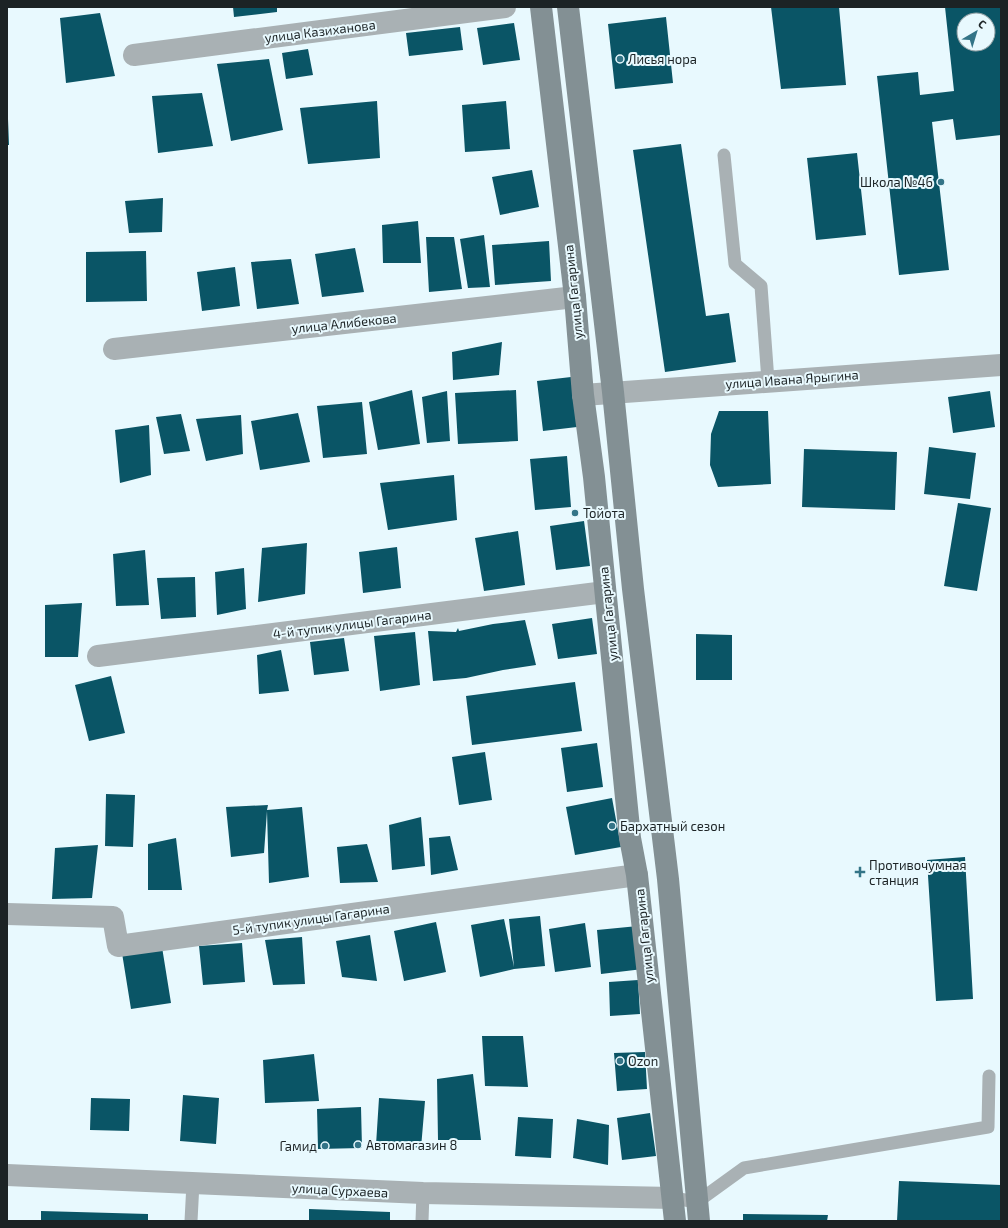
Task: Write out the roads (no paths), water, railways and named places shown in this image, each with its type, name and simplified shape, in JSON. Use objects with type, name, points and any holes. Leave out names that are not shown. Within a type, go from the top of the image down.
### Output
[{"type":"main road","name":"улица Гагарина","points":[[541,7],[575,297],[583,395],[594,477],[630,838],[637,875],[676,1221]]},
{"type":"main road","name":"улица Гагарина","points":[[568,7],[613,392],[633,588],[668,879],[698,1212]]},
{"type":"street","name":"улица Казиханова","points":[[134,55],[505,7]]},
{"type":"street","name":"улица Алибекова","points":[[114,349],[575,297]]},
{"type":"street","name":"улица Ивана Ярыгина","points":[[583,395],[1001,365]]},
{"type":"street","name":"4-й тупик улицы Гагарина","points":[[98,656],[605,592]]},
{"type":"street","name":"5-й тупик улицы Гагарина","points":[[7,914],[113,918],[118,946],[637,875]]},
{"type":"street","name":"улица Сурхаева","points":[[7,1175],[423,1193],[673,1198]]},
{"type":"lane","points":[[724,155],[735,264],[761,286],[768,381]]},
{"type":"lane","points":[[673,1198],[698,1212],[744,1168],[988,1127],[989,1076]]},
{"type":"lane","points":[[191,1221],[194,1183]]},
{"type":"lane","points":[[422,1221],[423,1193]]},
{"type":"place","name":"Лисья нора","points":[[620,59]]},
{"type":"place","name":"Школа №46","points":[[941,182]]},
{"type":"place","name":"Тойота","points":[[575,513]]},
{"type":"place","name":"Бархатный сезон","points":[[612,826]]},
{"type":"place","name":"Противочумная станция","points":[[860,872]]},
{"type":"place","name":"Ozon","points":[[620,1061]]},
{"type":"place","name":"Автомагазин 8","points":[[358,1145]]},
{"type":"place","name":"Гамид","points":[[325,1146]]}]
